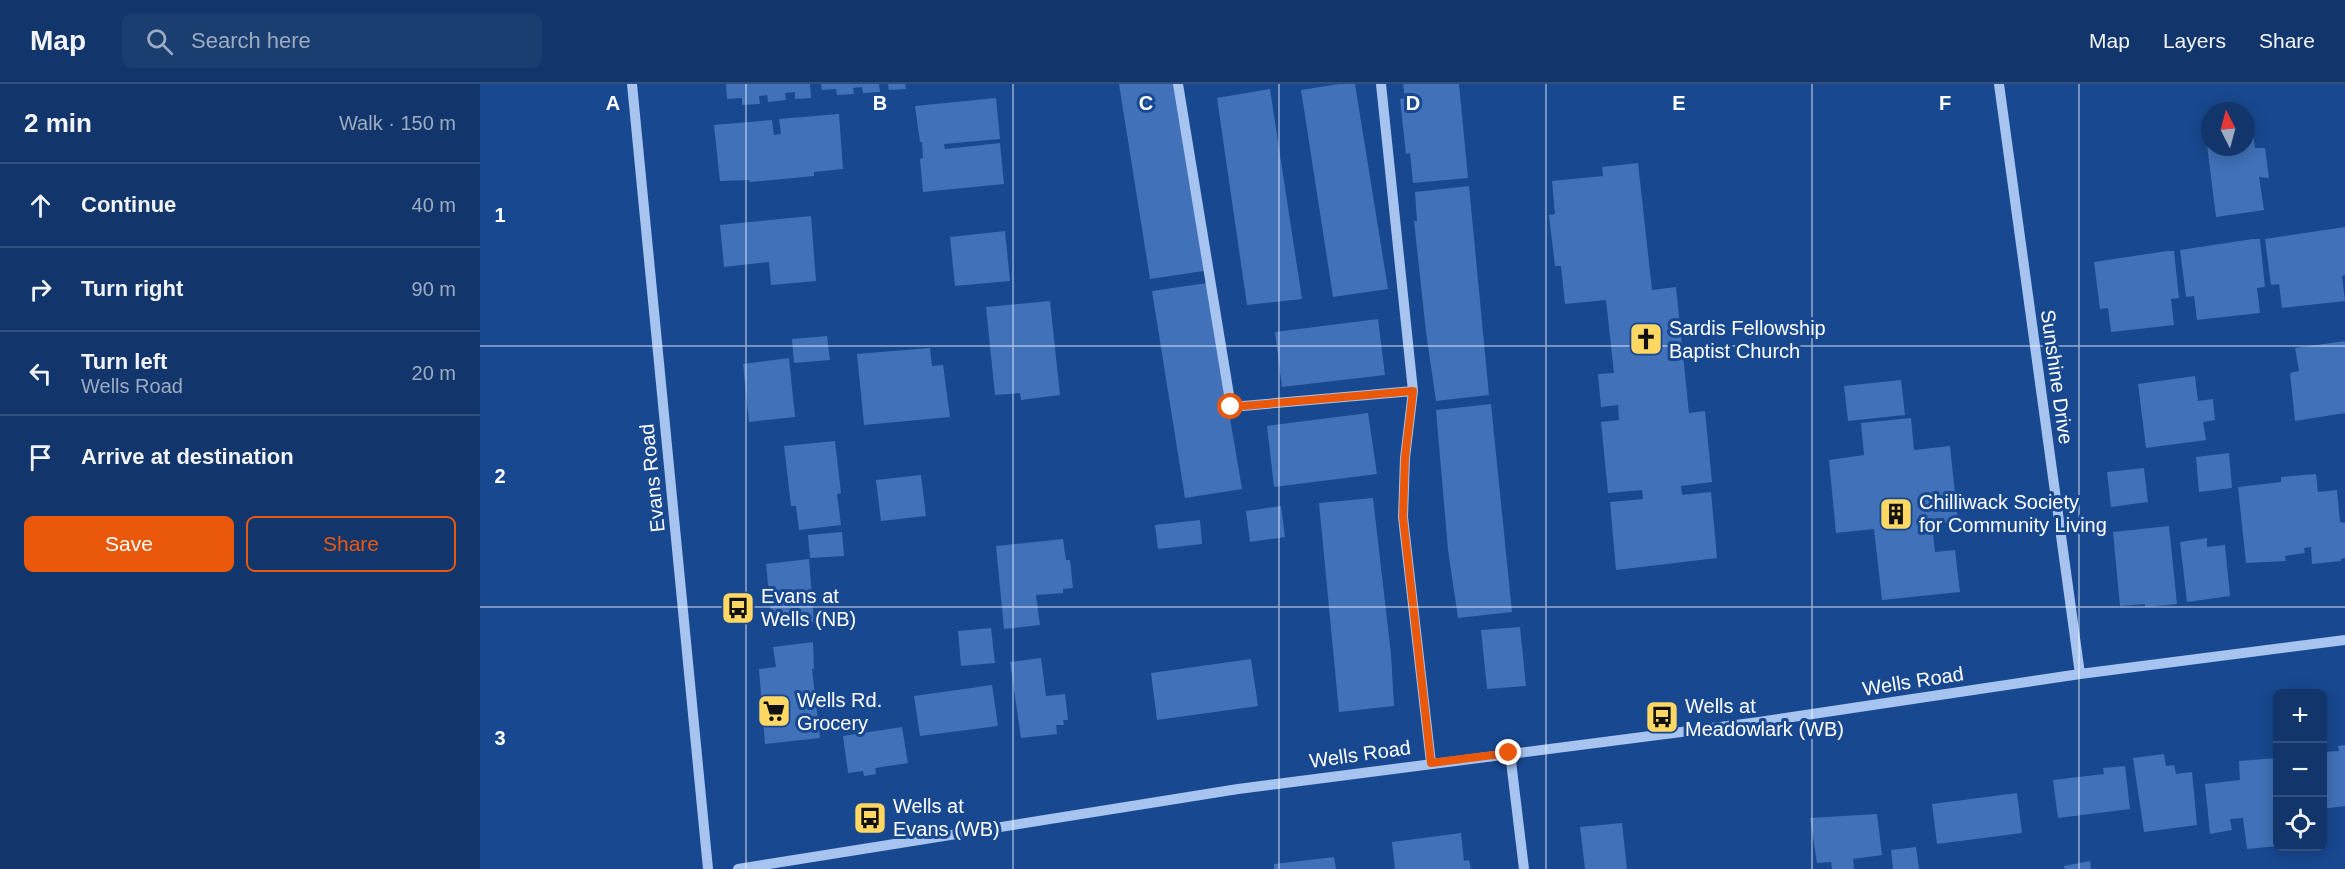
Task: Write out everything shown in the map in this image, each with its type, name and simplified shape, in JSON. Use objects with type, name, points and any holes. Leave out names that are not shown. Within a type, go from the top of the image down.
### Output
[{"type":"street","name":"Evans Road","points":[[632,84],[708,869]]},
{"type":"street","points":[[1178,84],[1231,407],[1413,391]]},
{"type":"street","points":[[1382,84],[1413,391],[1405,458],[1403,517],[1431,763]]},
{"type":"street","name":"Sunshine Drive","points":[[1999,84],[2080,674]]},
{"type":"street","name":"Wells Road","points":[[738,869],[1238,789],[1759,722],[2080,674],[2345,640]]},
{"type":"street","points":[[1509,753],[1524,869]]},
{"type":"building","points":[[726,84],[810,84],[811,98],[795,99],[795,92],[785,93],[786,100],[768,102],[767,95],[759,96],[760,104],[742,105],[742,98],[727,99]]},
{"type":"building","points":[[821,84],[879,84],[880,92],[863,93],[862,87],[853,88],[854,94],[837,95],[836,89],[822,90]]},
{"type":"building","points":[[888,84],[905,84],[906,89],[889,90]]},
{"type":"building","points":[[1119,84],[1174,84],[1204,271],[1150,279]]},
{"type":"building","points":[[1355,84],[1388,289],[1333,297],[1301,90]]},
{"type":"building","points":[[1403,84],[1459,84],[1468,178],[1413,183],[1410,153],[1406,154],[1400,99],[1405,98]]},
{"type":"building","points":[[1270,89],[1302,299],[1247,305],[1217,98]]},
{"type":"building","points":[[996,98],[1000,139],[944,144],[945,149],[1000,143],[1004,184],[923,192],[920,159],[923,158],[922,142],[920,142],[915,106]]},
{"type":"building","points":[[839,114],[843,169],[814,172],[814,176],[750,182],[749,180],[720,181],[714,125],[772,120],[774,135],[781,134],[779,119]]},
{"type":"building","points":[[2255,148],[2265,148],[2269,178],[2259,177],[2264,210],[2216,217],[2208,156],[2255,156]]},
{"type":"building","name":"Sardis Fellowship Baptist Church","points":[[1638,163],[1652,290],[1676,287],[1689,413],[1705,411],[1712,482],[1681,486],[1682,495],[1711,492],[1717,558],[1616,570],[1610,502],[1643,499],[1642,490],[1608,493],[1601,422],[1619,420],[1618,405],[1601,407],[1598,374],[1614,373],[1606,300],[1565,304],[1561,266],[1555,266],[1549,215],[1555,214],[1552,181],[1603,176],[1602,167]]},
{"type":"building","points":[[1469,186],[1489,395],[1436,401],[1414,221],[1417,221],[1415,192]]},
{"type":"building","points":[[811,216],[816,281],[771,285],[769,262],[724,267],[720,225]]},
{"type":"building","points":[[2345,227],[2345,275],[2342,276],[2345,301],[2282,308],[2279,284],[2271,285],[2265,239]]},
{"type":"building","points":[[1005,231],[1010,281],[955,286],[950,237]]},
{"type":"building","points":[[2260,239],[2265,287],[2257,288],[2260,313],[2197,320],[2194,296],[2186,297],[2180,250]]},
{"type":"building","points":[[2174,251],[2179,298],[2171,299],[2174,325],[2111,332],[2108,308],[2100,309],[2094,262]]},
{"type":"building","points":[[1207,283],[1242,489],[1185,498],[1152,291]]},
{"type":"building","points":[[1050,301],[1060,395],[1021,400],[1020,393],[995,395],[986,307]]},
{"type":"building","points":[[1378,319],[1385,375],[1282,387],[1275,332]]},
{"type":"building","points":[[827,336],[830,360],[794,363],[792,339]]},
{"type":"building","points":[[2345,341],[2345,413],[2295,421],[2290,373],[2299,371],[2295,348]]},
{"type":"building","points":[[930,348],[932,366],[943,365],[950,417],[864,425],[857,354]]},
{"type":"building","points":[[789,358],[795,417],[749,422],[743,364]]},
{"type":"building","points":[[2195,376],[2198,401],[2213,399],[2215,420],[2203,422],[2206,440],[2146,448],[2138,384]]},
{"type":"building","points":[[1901,380],[1905,415],[1848,421],[1844,386]]},
{"type":"building","points":[[1491,404],[1512,612],[1458,618],[1448,550],[1436,410]]},
{"type":"building","points":[[1368,413],[1377,474],[1274,487],[1267,426]]},
{"type":"building","name":"Chilliwack Society for Community Living","points":[[1911,418],[1914,450],[1950,446],[1958,521],[1932,524],[1935,552],[1955,550],[1960,592],[1882,600],[1874,529],[1836,533],[1829,460],[1864,455],[1861,423]]},
{"type":"building","points":[[835,441],[841,493],[837,494],[841,525],[799,530],[796,506],[791,506],[784,446]]},
{"type":"building","points":[[2229,453],[2232,488],[2199,492],[2196,457]]},
{"type":"building","points":[[2144,468],[2148,502],[2111,507],[2107,472]]},
{"type":"building","points":[[2316,474],[2318,492],[2337,490],[2340,522],[2345,523],[2345,558],[2341,561],[2312,564],[2311,547],[2304,548],[2305,553],[2285,556],[2286,561],[2246,563],[2238,487],[2281,482],[2281,477]]},
{"type":"building","points":[[921,475],[926,516],[881,521],[876,480]]},
{"type":"building","points":[[1373,498],[1391,654],[1394,706],[1339,712],[1319,503]]},
{"type":"building","points":[[1281,506],[1285,537],[1250,542],[1246,511]]},
{"type":"building","points":[[1200,520],[1202,544],[1158,549],[1155,525]]},
{"type":"building","points":[[2169,526],[2177,604],[2145,607],[2145,604],[2120,606],[2113,532]]},
{"type":"building","points":[[842,532],[844,556],[810,558],[808,535]]},
{"type":"building","points":[[2207,538],[2207,547],[2225,545],[2230,596],[2187,602],[2180,542]]},
{"type":"building","points":[[1063,539],[1066,560],[1070,560],[1073,588],[1063,589],[1063,593],[1036,595],[1040,625],[1004,629],[996,546]]},
{"type":"building","points":[[809,559],[814,622],[772,626],[766,564]]},
{"type":"building","points":[[1520,627],[1526,686],[1487,689],[1481,630]]},
{"type":"building","points":[[991,628],[995,663],[961,666],[958,631]]},
{"type":"building","points":[[813,642],[814,669],[812,669],[820,738],[765,744],[759,669],[776,667],[773,647]]},
{"type":"building","points":[[1041,658],[1046,696],[1065,694],[1068,720],[1063,720],[1064,725],[1056,725],[1057,734],[1021,738],[1010,662]]},
{"type":"building","points":[[1251,659],[1258,706],[1157,720],[1151,673]]},
{"type":"building","points":[[992,685],[998,726],[920,736],[914,696]]},
{"type":"building","points":[[902,727],[908,763],[875,768],[876,774],[864,776],[863,771],[848,773],[843,736]]},
{"type":"building","points":[[2345,745],[2345,806],[2327,808],[2327,752],[2339,751],[2338,746]]},
{"type":"building","points":[[2164,754],[2166,766],[2174,765],[2176,774],[2192,772],[2197,825],[2144,832],[2133,758]]},
{"type":"building","points":[[2273,758],[2273,846],[2247,849],[2243,818],[2230,819],[2232,830],[2210,834],[2205,784],[2240,780],[2239,761]]},
{"type":"building","points":[[2125,766],[2130,809],[2058,818],[2053,780],[2104,774],[2103,768]]},
{"type":"building","points":[[2017,793],[2022,833],[1937,844],[1932,804]]},
{"type":"building","points":[[1877,814],[1882,855],[1853,859],[1854,869],[1832,869],[1831,862],[1817,863],[1810,818]]},
{"type":"building","points":[[1622,823],[1627,869],[1585,869],[1580,827]]},
{"type":"building","points":[[1461,833],[1464,861],[1469,860],[1471,869],[1395,869],[1392,842]]},
{"type":"building","points":[[1916,847],[1919,869],[1893,869],[1891,850]]},
{"type":"building","points":[[1334,857],[1336,869],[1274,869],[1274,864]]},
{"type":"building","points":[[2090,861],[2091,869],[2065,869],[2064,866]]},
{"type":"place","name":"Sardis Fellowship Baptist Church","points":[[1646,339]]},
{"type":"place","name":"Chilliwack Society for Community Living","points":[[1896,514]]},
{"type":"place","name":"Evans at Wells (NB)","points":[[738,608]]},
{"type":"place","name":"Wells Rd. Grocery","points":[[774,711]]},
{"type":"place","name":"Wells at Meadowlark (WB)","points":[[1662,717]]},
{"type":"place","name":"Wells at Evans (WB)","points":[[870,818]]},
{"type":"route","points":[[1231,407],[1413,391],[1405,458],[1403,517],[1431,763],[1509,753]]}]
